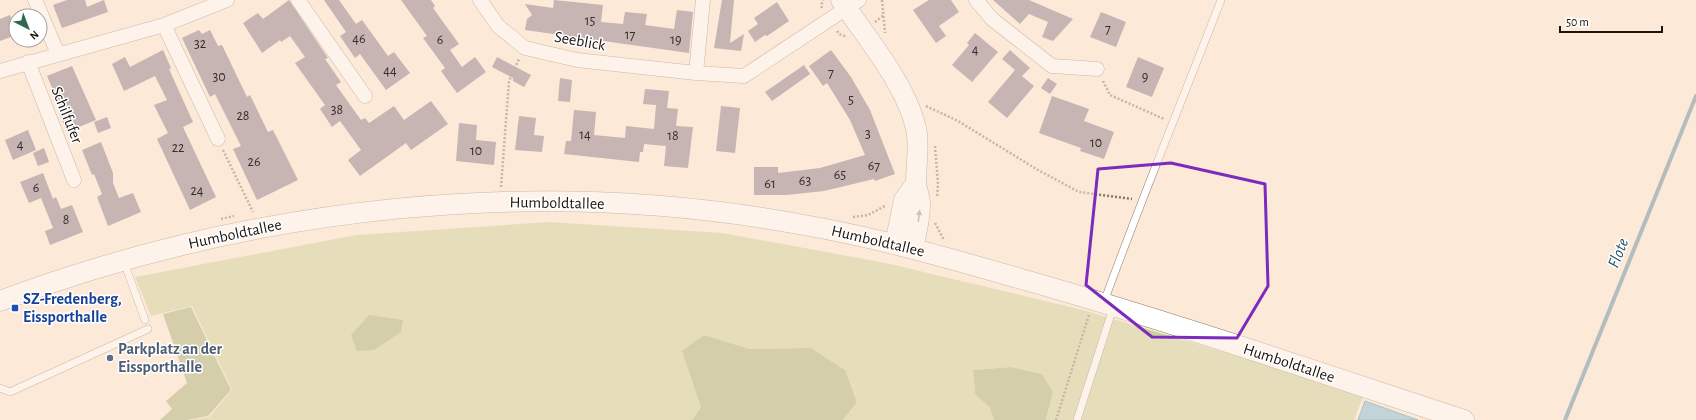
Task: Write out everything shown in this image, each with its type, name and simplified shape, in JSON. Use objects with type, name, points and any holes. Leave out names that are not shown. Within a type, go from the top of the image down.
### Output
[{"type":"street","points":[[35,0],[58,54]]},
{"type":"street","points":[[0,71],[164,25],[227,0]]},
{"type":"street","points":[[298,0],[365,96]]},
{"type":"street","name":"Seeblick","points":[[480,0],[498,26],[525,48],[577,60],[696,73],[744,76],[829,19],[849,3]]},
{"type":"street","points":[[696,73],[703,0]]},
{"type":"street","points":[[976,0],[992,19],[1052,66],[1097,69]]},
{"type":"street","points":[[849,3],[899,87],[910,110],[917,133],[919,154],[916,183],[904,200],[904,246]]},
{"type":"street","points":[[164,25],[218,139]]},
{"type":"street","name":"Schilfufer","points":[[28,62],[74,180]]},
{"type":"street","name":"Humboldtallee","points":[[0,301],[49,283],[123,260],[258,228],[359,213],[499,202],[644,205],[731,213],[801,224],[904,246],[1464,420]]},
{"type":"lane","points":[[1078,420],[1102,308],[1141,200],[1174,123],[1221,0]]},
{"type":"lane","points":[[123,260],[145,320]]},
{"type":"lane","points":[[0,388],[10,392],[148,328]]},
{"type":"path","points":[[829,19],[838,34],[852,39]]},
{"type":"path","points":[[501,187],[509,81],[525,48]]},
{"type":"path","points":[[1097,69],[1110,95],[1150,114],[1174,123]]},
{"type":"path","points":[[926,106],[958,121],[1032,166],[1079,192],[1095,196],[1141,200]]},
{"type":"path","points":[[218,139],[253,212]]},
{"type":"path","points":[[885,207],[888,202]]},
{"type":"path","points":[[1056,420],[1102,308]]},
{"type":"highlighted area","points":[[1171,163],[1265,184],[1268,286],[1237,338],[1152,337],[1086,285],[1098,169]]},
{"type":"green space","points":[[549,222],[722,233],[886,263],[1083,310],[1364,394],[1354,420],[1046,420],[1053,392],[1042,374],[1011,367],[973,370],[975,394],[990,408],[994,420],[843,420],[857,402],[845,370],[811,348],[750,349],[704,335],[683,351],[701,407],[692,420],[189,420],[209,417],[232,390],[192,306],[151,316],[135,277],[356,235]]},
{"type":"green space","points":[[191,307],[231,390],[208,416],[187,420],[160,420],[172,409],[166,401],[187,383],[163,314]]},
{"type":"green space","points":[[369,315],[403,320],[401,332],[374,350],[357,351],[351,335]]},
{"type":"green space","points":[[704,335],[750,349],[811,348],[845,370],[857,402],[843,420],[692,420],[701,407],[682,351]]},
{"type":"green space","points":[[1011,367],[1042,374],[1053,392],[1046,420],[994,420],[990,408],[975,394],[973,370]]},
{"type":"water","points":[[1365,401],[1418,420],[1358,420]]},
{"type":"building","points":[[67,0],[85,0],[87,7],[104,0],[108,12],[62,28],[53,5]]},
{"type":"building","points":[[289,0],[328,58],[325,59],[341,82],[336,85],[361,120],[365,118],[369,123],[394,106],[404,120],[431,101],[448,124],[411,150],[406,143],[360,176],[348,160],[361,150],[340,121],[332,127],[320,109],[325,105],[295,63],[305,57],[290,36],[281,42],[280,40],[262,53],[243,23],[258,13],[263,19]]},
{"type":"building","points":[[324,0],[339,0],[356,24],[362,20],[388,56],[394,52],[410,73],[386,90],[360,54],[355,58],[340,36],[346,32]]},
{"type":"building","points":[[401,0],[431,0],[435,6],[433,8],[459,44],[450,50],[462,67],[475,57],[486,72],[457,93],[441,71],[445,68],[423,38],[427,36]]},
{"type":"building","points":[[554,0],[603,5],[601,22],[623,24],[625,12],[647,14],[645,25],[674,29],[677,10],[693,12],[689,53],[525,30],[527,19],[532,15],[525,4],[553,8]]},
{"type":"building","points":[[722,0],[734,0],[730,43],[744,34],[741,51],[714,48]]},
{"type":"building","points":[[929,0],[951,0],[959,12],[939,26],[946,36],[936,43],[913,10]]},
{"type":"building","points":[[993,0],[1029,0],[1073,19],[1053,41],[1042,37],[1048,22],[1029,14],[1020,24]]},
{"type":"building","points":[[777,2],[789,21],[767,36],[765,35],[755,42],[748,31],[758,24],[754,18]]},
{"type":"building","points":[[1101,12],[1126,22],[1116,47],[1090,37]]},
{"type":"building","points":[[8,16],[8,38],[0,41],[0,19]]},
{"type":"building","points":[[199,30],[202,34],[210,30],[218,46],[222,45],[247,97],[250,95],[268,132],[273,130],[298,180],[257,200],[233,149],[241,146],[215,94],[210,97],[182,38]]},
{"type":"building","points":[[975,33],[998,52],[972,82],[952,65],[969,45],[967,43]]},
{"type":"building","points":[[163,50],[171,68],[169,69],[193,122],[183,127],[216,197],[190,210],[157,139],[168,133],[154,105],[167,100],[155,76],[124,91],[112,64],[125,57],[130,67]]},
{"type":"building","points":[[831,50],[851,77],[870,110],[895,174],[875,181],[874,179],[824,191],[786,195],[754,195],[754,167],[778,167],[778,173],[820,168],[865,155],[850,120],[827,83],[823,86],[809,66]]},
{"type":"building","points":[[1010,50],[1030,68],[1022,76],[1034,86],[1007,118],[988,102],[1015,70],[1002,59]]},
{"type":"building","points":[[497,57],[531,75],[524,87],[513,81],[513,78],[492,67]]},
{"type":"building","points":[[1138,57],[1164,68],[1152,97],[1126,87]]},
{"type":"building","points":[[804,65],[810,74],[772,101],[765,92]]},
{"type":"building","points":[[72,66],[96,120],[67,132],[58,110],[61,109],[47,76]]},
{"type":"building","points":[[560,78],[572,80],[570,102],[558,101]]},
{"type":"building","points":[[1048,78],[1057,84],[1050,94],[1041,88]]},
{"type":"building","points":[[645,89],[669,91],[667,108],[678,109],[676,126],[693,127],[688,168],[664,166],[666,146],[644,144],[643,152],[640,152],[639,162],[564,154],[566,141],[571,141],[574,110],[596,112],[594,135],[625,138],[626,126],[654,129],[656,105],[643,104]]},
{"type":"building","points":[[1052,96],[1089,109],[1084,121],[1114,132],[1104,159],[1080,151],[1081,148],[1039,133]]},
{"type":"building","points":[[721,106],[740,108],[735,153],[716,151]]},
{"type":"building","points":[[519,116],[536,118],[534,135],[544,136],[542,152],[515,150]]},
{"type":"building","points":[[107,117],[111,128],[98,133],[94,122]]},
{"type":"building","points":[[459,123],[477,125],[476,140],[496,142],[494,165],[456,161]]},
{"type":"building","points":[[28,130],[36,150],[13,160],[5,140]]},
{"type":"building","points":[[101,142],[113,173],[113,183],[119,198],[133,193],[141,212],[108,226],[97,197],[102,194],[94,174],[92,175],[82,150]]},
{"type":"building","points":[[44,148],[49,162],[38,166],[33,153]]},
{"type":"building","points":[[43,173],[53,199],[56,197],[61,209],[72,205],[83,232],[50,245],[45,231],[53,228],[41,198],[29,203],[20,182]]},
{"type":"waterway","name":"Flote","points":[[1565,420],[1696,96]]},
{"type":"place","name":"SZ-Fredenberg, Eissporthalle","points":[[15,308]]},
{"type":"place","name":"Parkplatz an der Eissporthalle","points":[[110,358]]}]
